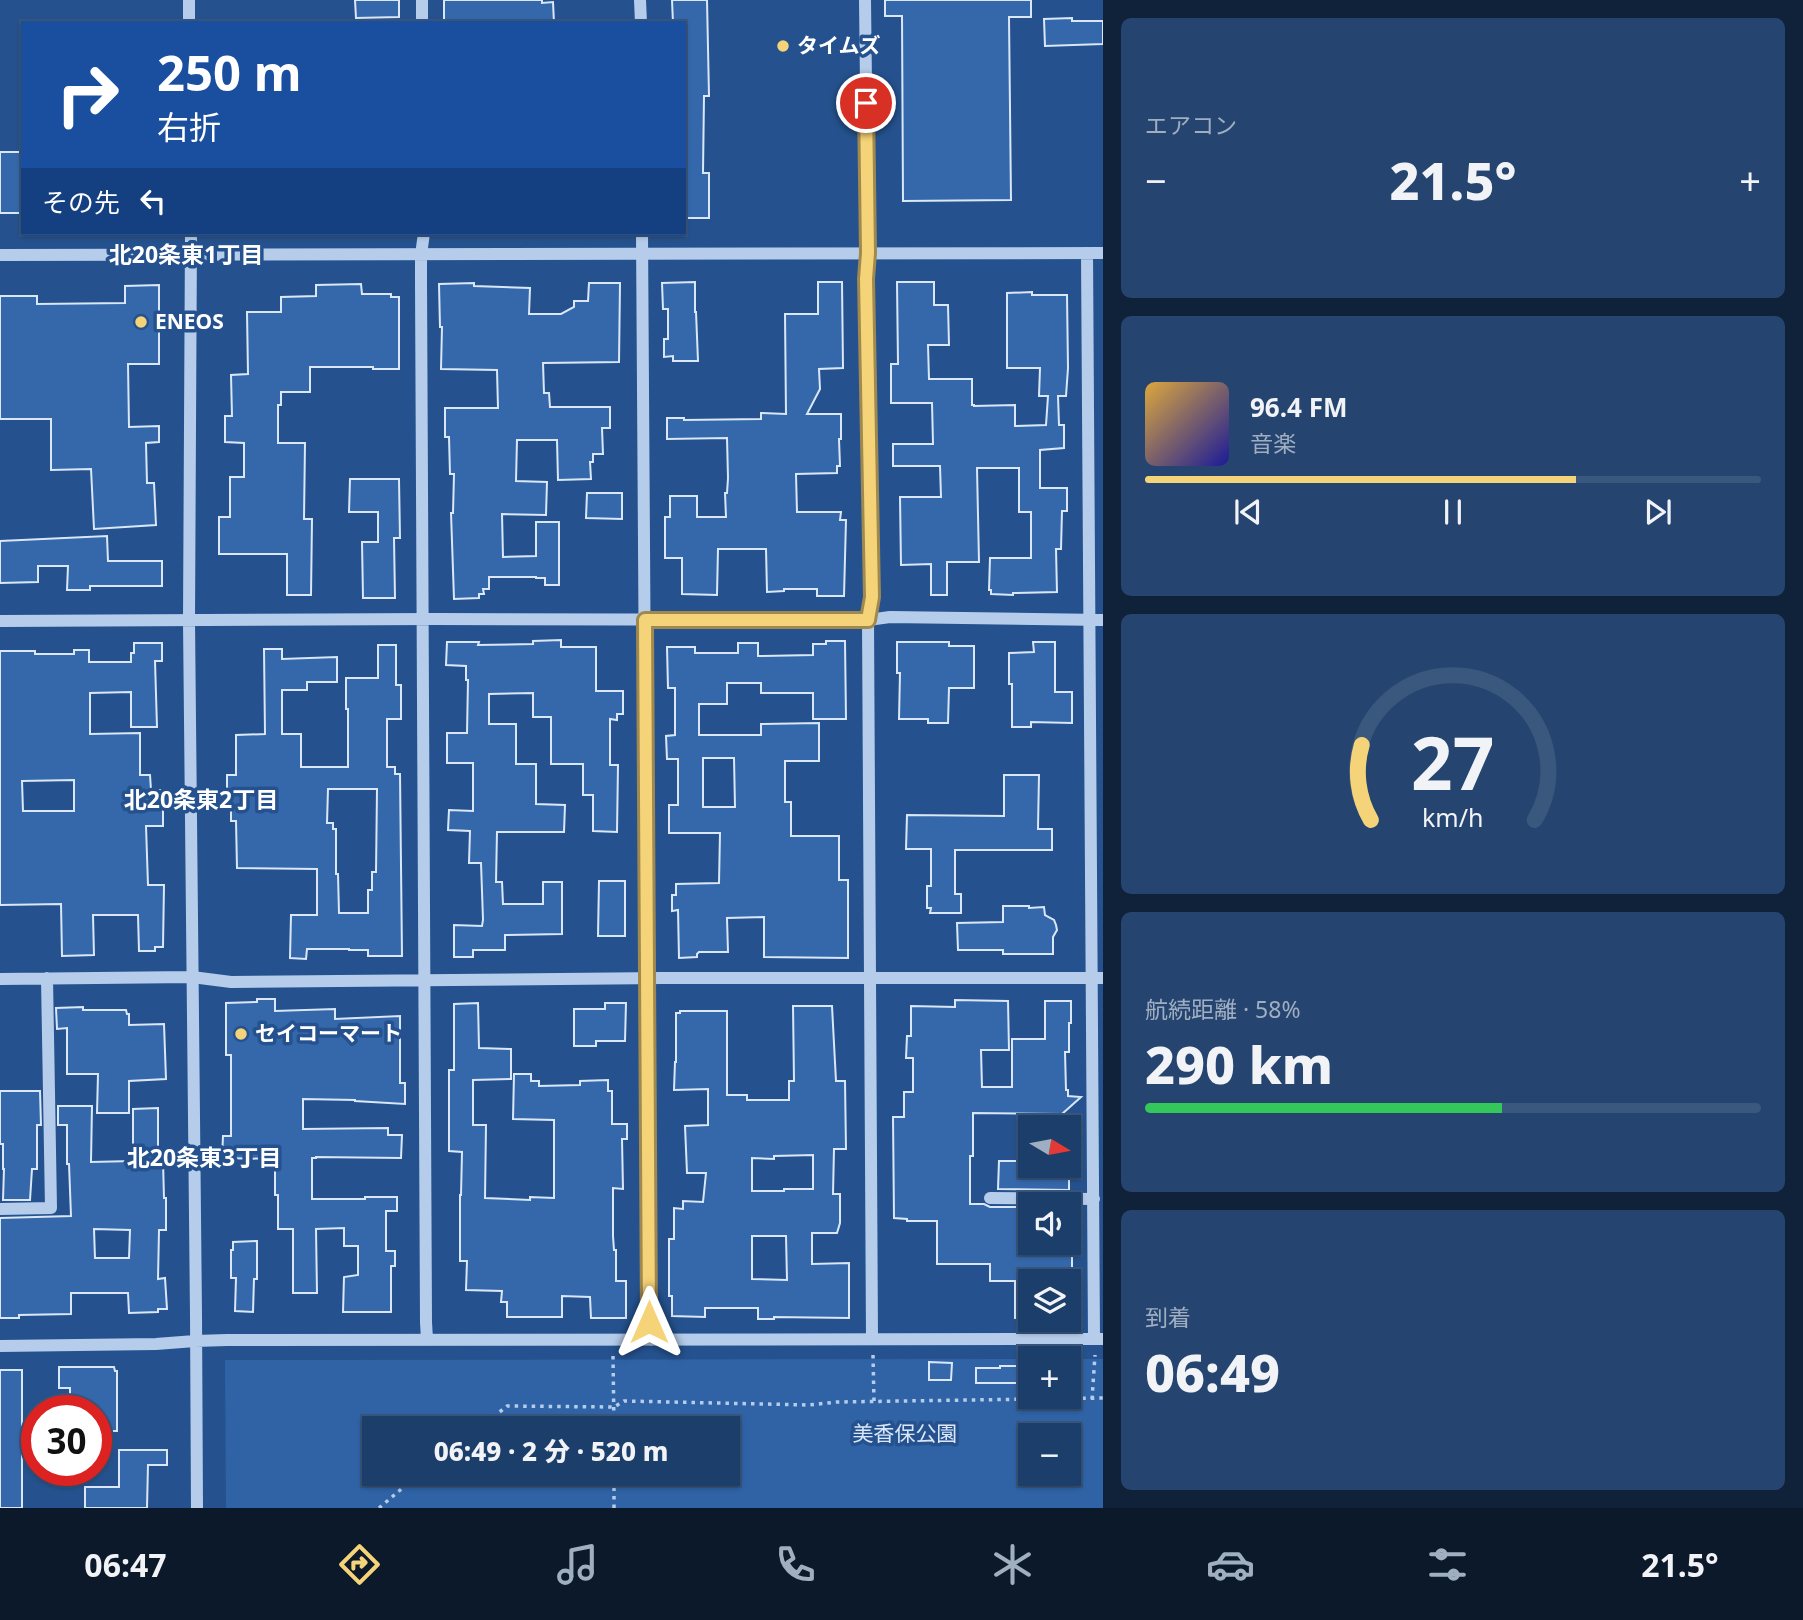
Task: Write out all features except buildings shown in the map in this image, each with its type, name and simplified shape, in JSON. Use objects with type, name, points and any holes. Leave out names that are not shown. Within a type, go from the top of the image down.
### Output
[{"type":"street","points":[[189,0],[189,21]]},
{"type":"street","points":[[422,0],[422,21]]},
{"type":"street","points":[[640,0],[640,21]]},
{"type":"street","points":[[865,0],[866,279],[872,597],[868,620],[872,1339]]},
{"type":"street","points":[[191,235],[189,621],[197,1508]]},
{"type":"street","points":[[424,235],[421,255],[422,619],[427,1340]]},
{"type":"street","points":[[642,235],[651,1340]]},
{"type":"street","points":[[0,1346],[156,1344],[195,1340],[1098,1339],[1094,1199],[1097,620],[1087,253]]},
{"type":"street","points":[[0,255],[1103,253]]},
{"type":"street","points":[[0,621],[868,620],[890,617],[1097,620]]},
{"type":"street","points":[[0,978],[192,977],[231,982],[1097,978]]},
{"type":"street","points":[[0,1209],[51,1208],[47,978]]},
{"type":"street","points":[[990,1198],[1094,1199]]},
{"type":"path","points":[[873,1355],[874,1402]]},
{"type":"path","points":[[1092,1399],[1094,1355]]},
{"type":"path","points":[[613,1356],[614,1416]]},
{"type":"path","points":[[495,1416],[508,1406],[614,1406],[624,1401],[808,1405],[837,1402],[1103,1398]]},
{"type":"path","points":[[379,1508],[405,1486]]},
{"type":"path","points":[[614,1486],[614,1508]]},
{"type":"green space","name":"美香保公園","points":[[1018,1359],[1018,1409],[1081,1409],[1081,1359],[1103,1359],[1103,1508],[226,1508],[225,1360]]},
{"type":"place","name":"タイムズ","points":[[783,46]]},
{"type":"place","name":"ENEOS","points":[[141,322]]},
{"type":"place","name":"セイコーマート","points":[[241,1034]]},
{"type":"district","name":"北20条東1丁目","points":[[186,255]]},
{"type":"district","name":"北20条東2丁目","points":[[201,800]]},
{"type":"district","name":"北20条東3丁目","points":[[204,1158]]},
{"type":"route","points":[[649,1322],[645,620],[868,620],[872,597],[866,279],[866,103]]}]
